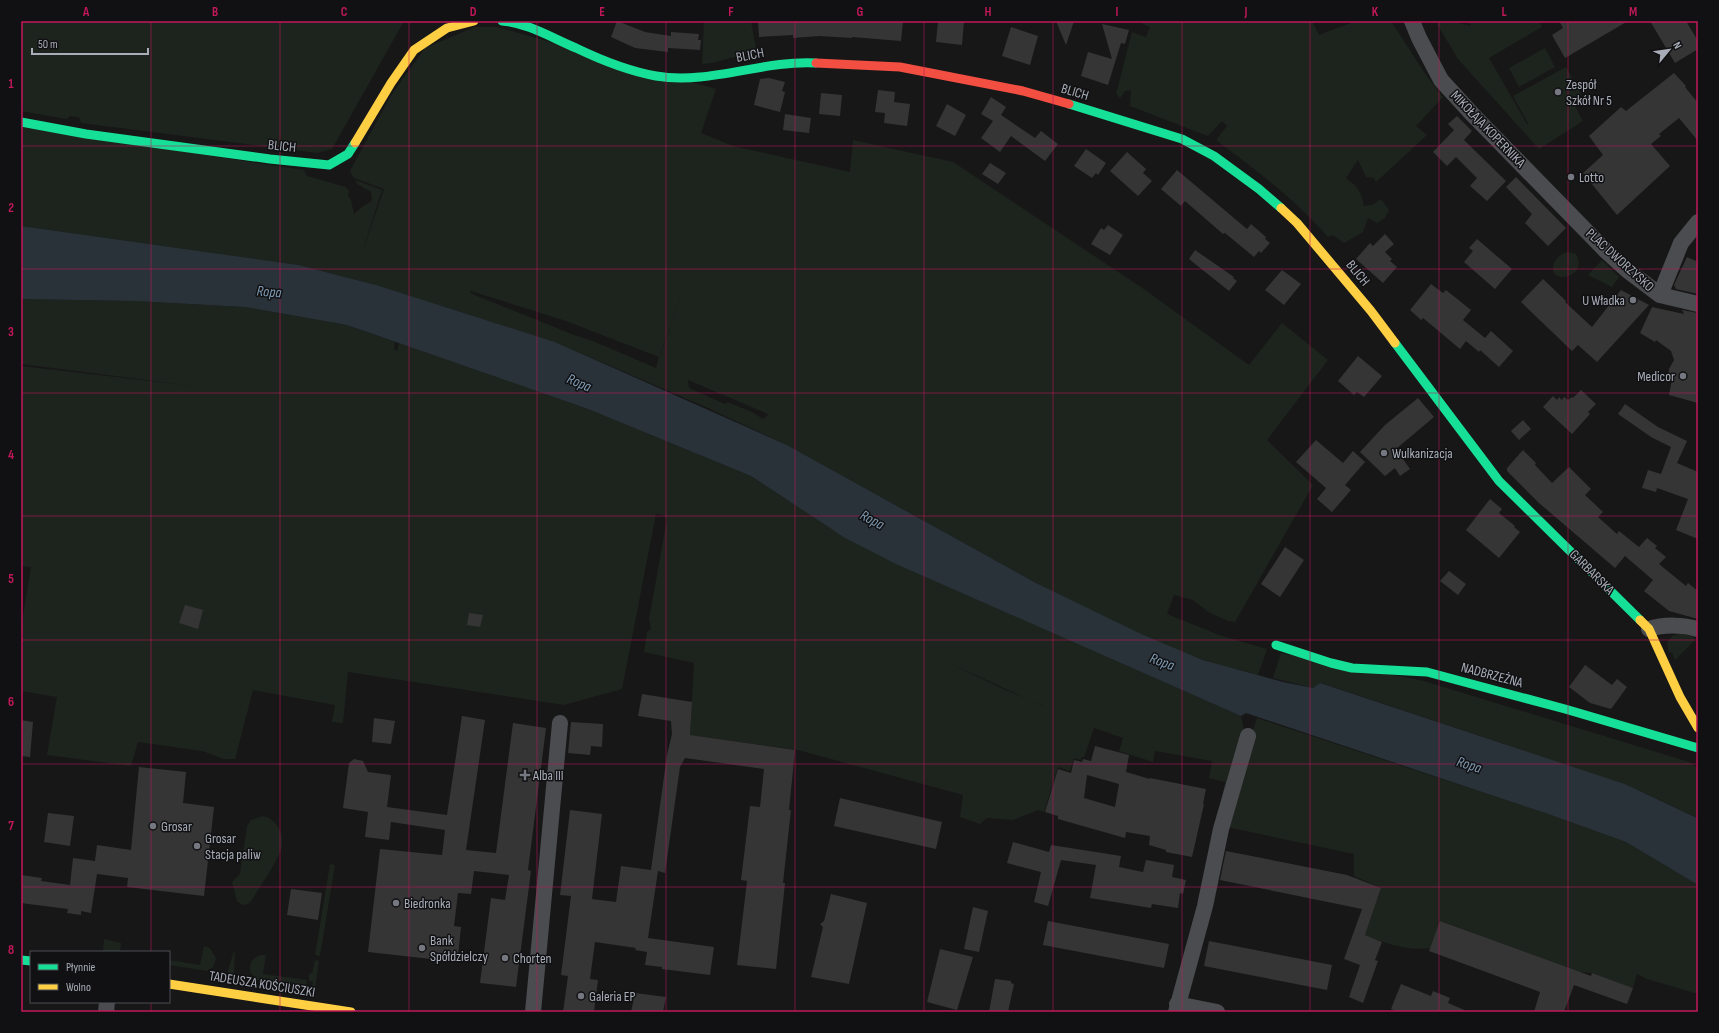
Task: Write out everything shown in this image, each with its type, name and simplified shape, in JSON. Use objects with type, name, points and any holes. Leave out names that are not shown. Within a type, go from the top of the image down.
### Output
[{"type":"street","name":"BLICH","points":[[21,122],[94,135],[270,160],[329,166],[348,154],[391,83],[414,50],[447,28],[474,21]]},
{"type":"street","name":"BLICH","points":[[502,21],[513,22],[548,35],[577,49],[629,70],[657,76],[687,79],[763,66],[797,62],[900,68],[1023,91],[1182,139],[1214,156],[1259,189],[1297,223],[1371,311],[1499,481]]},
{"type":"street","name":"MIKOŁAJA KOPERNIKA","points":[[1412,21],[1419,38],[1441,80],[1580,224]]},
{"type":"street","points":[[1698,222],[1681,243],[1660,296],[1698,304]]},
{"type":"street","name":"PLAC DWORZYSKO","points":[[1580,224],[1627,270],[1660,296]]},
{"type":"street","name":"GARBARSKA","points":[[1499,481],[1649,629]]},
{"type":"street","points":[[1698,629],[1688,626],[1656,627],[1649,629],[1680,697],[1698,728]]},
{"type":"street","name":"NADBRZEŻNA","points":[[1276,645],[1331,663],[1352,668],[1427,672],[1565,709],[1698,748]]},
{"type":"street","points":[[533,1012],[560,723]]},
{"type":"street","points":[[1217,1012],[1176,1008],[1205,906],[1221,829],[1248,736]]},
{"type":"street","name":"TADEUSZA KOŚCIUSZKI","points":[[170,984],[352,1012]]},
{"type":"shaded area","points":[[21,21],[404,21],[332,149],[317,153],[81,123],[79,117],[70,116],[67,119],[21,111]]},
{"type":"shaded area","points":[[704,21],[751,21],[756,49],[749,51],[749,53],[712,63],[702,64]]},
{"type":"shaded area","points":[[1143,21],[1312,21],[1319,35],[1356,21],[1391,21],[1426,75],[1443,97],[1416,126],[1427,135],[1376,182],[1374,178],[1366,177],[1358,160],[1346,178],[1358,190],[1362,197],[1364,206],[1372,205],[1381,199],[1389,210],[1385,218],[1377,223],[1368,218],[1363,232],[1344,243],[1333,235],[1328,237],[1289,198],[1216,140],[1227,126],[1222,121],[1208,136],[1130,106],[1131,90],[1125,91],[1120,98],[1116,94],[1132,32],[1146,37],[1150,27],[1143,24]]},
{"type":"shaded area","points":[[1443,21],[1451,21],[1471,26],[1469,23],[1462,21],[1539,21],[1542,27],[1489,58],[1527,124],[1528,123],[1513,96],[1566,67],[1581,94],[1571,99],[1583,121],[1539,149],[1458,59],[1437,24]]},
{"type":"shaded area","points":[[475,27],[497,27],[716,89],[701,133],[733,146],[850,172],[853,140],[953,162],[1141,287],[1249,365],[1282,323],[1328,360],[1267,440],[1313,485],[1235,622],[1228,621],[1208,612],[1193,600],[1174,595],[1167,614],[1222,636],[1267,649],[1258,675],[1202,659],[1160,643],[1118,624],[1036,583],[787,445],[708,408],[555,342],[372,284],[296,265],[21,226],[21,127],[304,170],[307,176],[346,187],[349,191],[348,196],[351,200],[354,214],[372,201],[371,192],[357,184],[355,180],[382,190],[361,256],[384,189],[354,178],[350,171],[390,97],[425,48]],"holes":[[[703,233],[660,356],[660,355]],[[471,291],[566,321],[659,357],[656,368],[593,341],[574,335],[470,293]],[[688,380],[768,415],[763,419],[752,412],[728,402],[725,404],[689,388]]]},
{"type":"shaded area","points":[[1545,48],[1555,67],[1519,87],[1509,68]]},
{"type":"shaded area","points":[[1568,252],[1576,254],[1579,262],[1577,269],[1573,274],[1561,277],[1556,275],[1553,270],[1554,263],[1560,256]]},
{"type":"shaded area","points":[[1602,260],[1619,277],[1612,287],[1588,275]]},
{"type":"shaded area","points":[[21,299],[136,301],[245,307],[347,325],[395,342],[394,349],[397,351],[399,343],[588,409],[751,476],[845,538],[897,564],[1241,716],[1244,729],[1220,807],[1225,782],[1209,778],[1212,761],[1155,751],[1153,762],[1119,751],[1123,738],[1094,728],[1084,757],[1081,757],[1081,760],[1074,758],[1070,771],[1058,767],[1044,812],[1038,810],[1013,820],[987,818],[980,824],[960,817],[963,795],[798,750],[690,735],[694,663],[644,652],[647,632],[651,629],[649,619],[667,519],[664,515],[656,514],[622,689],[564,705],[348,672],[343,723],[332,722],[335,705],[253,690],[235,759],[224,759],[202,751],[138,742],[131,766],[47,755],[57,697],[21,691],[21,629],[31,567],[21,566],[21,366],[194,386],[21,364]],"holes":[[[947,662],[1032,701],[1001,688]]]},
{"type":"shaded area","points":[[1681,633],[1694,637],[1695,640],[1675,660],[1672,652],[1669,653],[1667,643],[1672,636]]},
{"type":"shaded area","points":[[1281,653],[1424,681],[1689,762],[1698,768],[1698,818],[1625,784],[1321,683],[1313,688],[1273,678]]},
{"type":"shaded area","points":[[1257,718],[1551,815],[1626,842],[1698,885],[1698,994],[1647,979],[1637,974],[1633,988],[1592,973],[1579,972],[1441,921],[1430,948],[1404,948],[1365,935],[1381,888],[1354,876],[1354,854],[1222,826]]},
{"type":"shaded area","points":[[263,816],[273,821],[279,829],[282,839],[281,850],[279,856],[251,901],[248,904],[242,905],[237,901],[232,882],[240,874],[247,826],[251,820]]},
{"type":"shaded area","points":[[330,864],[335,865],[320,956],[315,955]]},
{"type":"shaded area","points":[[104,939],[121,943],[120,951],[103,951]]},
{"type":"shaded area","points":[[204,946],[210,948],[216,958],[213,967],[207,971],[170,965],[170,960],[200,965]]},
{"type":"shaded area","points":[[234,951],[234,974],[230,976],[228,970]]},
{"type":"shaded area","points":[[261,955],[266,955],[263,974],[307,980],[306,987],[257,980],[250,972],[250,966],[253,959]]},
{"type":"shaded area","points":[[315,960],[319,961],[315,988],[312,988],[313,982],[309,981],[309,974],[312,973]]},
{"type":"water","name":"Ropa","points":[[21,226],[298,265],[376,285],[555,342],[787,445],[1036,583],[1141,634],[1203,660],[1283,682],[1313,688],[1320,683],[1625,784],[1697,818],[1698,885],[1626,842],[1551,815],[1246,713],[1241,716],[896,564],[845,538],[751,476],[588,409],[347,325],[245,307],[136,301],[21,299]]},
{"type":"building","points":[[617,21],[645,32],[671,36],[671,32],[699,34],[698,40],[701,40],[700,50],[668,48],[668,52],[635,48],[611,37]]},
{"type":"building","points":[[758,21],[903,21],[901,41],[819,36],[793,38],[793,35],[759,37]]},
{"type":"building","points":[[938,21],[964,21],[962,45],[936,42]]},
{"type":"building","points":[[1056,21],[1074,21],[1066,45]]},
{"type":"building","points":[[1559,21],[1628,21],[1565,58],[1552,35],[1563,28]]},
{"type":"building","points":[[1650,21],[1686,21],[1698,41],[1698,49],[1675,63]]},
{"type":"building","points":[[1102,24],[1129,30],[1125,44],[1121,43],[1108,85],[1081,76],[1088,52],[1112,59]]},
{"type":"building","points":[[1011,27],[1038,36],[1030,65],[1002,56]]},
{"type":"building","points":[[1674,73],[1686,86],[1685,87],[1698,103],[1698,141],[1679,118],[1659,134],[1661,136],[1651,144],[1670,166],[1617,215],[1583,173],[1603,155],[1589,136],[1621,107],[1626,111]]},
{"type":"building","points":[[769,78],[785,82],[782,91],[785,92],[780,112],[754,105],[760,79]]},
{"type":"building","points":[[878,90],[895,92],[894,102],[910,104],[907,126],[884,123],[885,113],[875,112]]},
{"type":"building","points":[[821,93],[842,95],[840,116],[819,114]]},
{"type":"building","points":[[991,97],[1006,107],[1001,115],[1035,138],[1041,131],[1058,144],[1045,161],[1011,136],[1000,152],[981,138],[993,121],[981,114]]},
{"type":"building","points":[[947,104],[966,115],[955,136],[936,126]]},
{"type":"building","points":[[785,114],[811,118],[809,133],[783,130]]},
{"type":"building","points":[[1457,116],[1472,131],[1464,140],[1506,181],[1487,201],[1470,186],[1477,178],[1456,157],[1447,166],[1433,152],[1454,130],[1448,124]]},
{"type":"building","points":[[1086,149],[1106,163],[1098,175],[1096,173],[1092,178],[1074,166]]},
{"type":"building","points":[[1127,152],[1146,169],[1143,173],[1152,181],[1138,196],[1110,171]]},
{"type":"building","points":[[990,163],[1006,173],[998,184],[982,174]]},
{"type":"building","points":[[1177,170],[1247,229],[1251,224],[1266,237],[1265,239],[1270,243],[1261,253],[1259,251],[1254,257],[1225,233],[1223,234],[1185,201],[1181,206],[1161,189]]},
{"type":"building","points":[[1516,177],[1566,228],[1548,246],[1525,223],[1532,214],[1506,187]]},
{"type":"building","points":[[1108,225],[1123,235],[1110,255],[1091,244],[1101,228],[1104,230]]},
{"type":"building","points":[[1385,234],[1394,244],[1385,252],[1392,259],[1390,261],[1397,267],[1383,283],[1356,259],[1370,243],[1373,246]]},
{"type":"building","points":[[1477,239],[1512,269],[1495,289],[1464,262],[1473,251],[1469,248]]},
{"type":"building","points":[[1195,250],[1234,277],[1233,278],[1237,281],[1229,291],[1189,259]]},
{"type":"building","points":[[1687,257],[1696,261],[1698,266],[1698,294],[1676,289],[1674,285]]},
{"type":"building","points":[[1282,270],[1301,284],[1284,305],[1265,290]]},
{"type":"building","points":[[1543,279],[1592,327],[1621,290],[1649,305],[1597,362],[1578,345],[1572,351],[1521,302]]},
{"type":"building","points":[[1431,284],[1443,293],[1446,290],[1471,310],[1463,320],[1485,338],[1491,331],[1513,351],[1499,367],[1480,350],[1479,352],[1466,341],[1460,349],[1423,318],[1421,320],[1410,310]]},
{"type":"building","points":[[1652,307],[1684,314],[1682,310],[1698,313],[1698,403],[1669,395],[1672,379],[1668,378],[1669,369],[1674,360],[1671,351],[1656,340],[1655,342],[1640,333]]},
{"type":"building","points":[[1358,356],[1382,376],[1364,397],[1357,392],[1354,395],[1338,381]]},
{"type":"building","points":[[1581,390],[1596,404],[1588,412],[1590,414],[1572,434],[1543,407],[1553,396],[1557,400],[1559,397],[1562,400],[1564,397],[1568,400],[1572,397],[1573,398]]},
{"type":"building","points":[[1418,398],[1434,417],[1396,449],[1410,469],[1400,476],[1395,468],[1385,476],[1360,452],[1385,425]]},
{"type":"building","points":[[1625,404],[1658,427],[1687,441],[1677,463],[1698,472],[1698,539],[1676,530],[1688,499],[1657,488],[1656,492],[1642,488],[1648,470],[1661,474],[1671,447],[1651,437],[1618,414]]},
{"type":"building","points":[[1523,420],[1531,429],[1519,440],[1511,431]]},
{"type":"building","points":[[1316,440],[1343,463],[1353,451],[1365,462],[1345,485],[1351,490],[1332,512],[1317,499],[1326,488],[1296,462]]},
{"type":"building","points":[[1523,450],[1552,483],[1569,467],[1591,489],[1585,495],[1603,512],[1598,517],[1617,534],[1619,531],[1639,547],[1647,538],[1657,546],[1655,548],[1666,557],[1659,564],[1686,586],[1688,583],[1698,591],[1698,619],[1669,611],[1644,591],[1653,580],[1625,556],[1615,568],[1539,503],[1507,471],[1507,468]]},
{"type":"building","points":[[1490,499],[1502,509],[1499,513],[1520,532],[1499,558],[1466,530]]},
{"type":"building","points":[[1285,547],[1304,560],[1280,597],[1261,584]]},
{"type":"building","points":[[1449,571],[1466,584],[1458,595],[1440,581]]},
{"type":"building","points":[[185,605],[203,610],[198,629],[179,623]]},
{"type":"building","points":[[469,613],[483,615],[480,627],[467,625]]},
{"type":"building","points":[[1585,665],[1612,685],[1617,679],[1627,687],[1611,709],[1590,703],[1569,687]]},
{"type":"building","points":[[642,694],[692,702],[690,735],[795,750],[789,810],[791,810],[783,883],[785,883],[776,969],[737,965],[747,881],[741,880],[750,806],[760,807],[764,769],[685,758],[680,767],[665,873],[658,871],[648,938],[714,947],[710,975],[662,969],[662,967],[645,965],[647,952],[635,950],[636,948],[595,942],[590,979],[598,980],[594,1012],[563,1012],[568,976],[561,975],[571,896],[560,895],[570,810],[602,814],[592,899],[616,902],[621,866],[651,870],[667,755],[672,734],[671,721],[638,716]]},
{"type":"building","points":[[462,716],[485,720],[466,850],[496,853],[513,723],[546,728],[528,870],[531,871],[516,987],[480,983],[491,898],[505,900],[509,875],[474,871],[471,894],[458,893],[454,926],[461,927],[458,956],[431,953],[431,959],[368,952],[380,849],[442,855],[445,830],[391,822],[389,840],[365,837],[368,812],[343,808],[349,763],[354,759],[363,761],[368,772],[391,775],[387,807],[447,815]]},
{"type":"building","points":[[374,718],[395,721],[391,744],[372,742]]},
{"type":"building","points":[[21,720],[33,722],[30,757],[21,756]]},
{"type":"building","points":[[571,722],[603,724],[602,747],[591,746],[590,755],[568,753]]},
{"type":"building","points":[[1095,746],[1129,755],[1126,772],[1150,779],[1206,789],[1192,857],[1166,852],[1166,850],[1149,845],[1150,836],[1126,832],[1125,838],[1058,819],[1058,816],[1045,812],[1058,769],[1071,773],[1074,760],[1082,762],[1083,759],[1091,761]],"holes":[[[1087,775],[1119,784],[1115,807],[1084,798]]]},
{"type":"building","points":[[139,767],[186,772],[183,803],[214,807],[204,896],[127,887],[128,878],[97,874],[91,913],[81,911],[81,915],[67,913],[68,909],[21,903],[21,875],[42,878],[41,881],[70,885],[73,858],[95,861],[97,845],[131,850]]},
{"type":"building","points":[[840,798],[942,822],[936,849],[834,826]]},
{"type":"building","points":[[48,813],[74,816],[70,846],[44,842]]},
{"type":"building","points":[[1013,842],[1049,852],[1051,845],[1121,856],[1119,867],[1143,872],[1146,860],[1174,865],[1172,877],[1186,880],[1183,894],[1180,893],[1178,908],[1152,904],[1151,908],[1090,898],[1096,865],[1061,860],[1048,906],[1034,902],[1041,872],[1007,863]]},
{"type":"building","points":[[1226,851],[1347,875],[1381,888],[1365,935],[1382,942],[1375,960],[1378,961],[1363,1003],[1349,997],[1360,965],[1344,959],[1362,909],[1220,880]]},
{"type":"building","points":[[291,889],[322,893],[318,920],[287,915]]},
{"type":"building","points":[[831,894],[867,903],[849,984],[811,977],[823,927],[820,924],[824,921]]},
{"type":"building","points":[[973,907],[988,911],[979,952],[964,949]]},
{"type":"building","points":[[1048,921],[1169,944],[1164,968],[1043,945]]},
{"type":"building","points":[[1440,921],[1591,976],[1592,973],[1633,988],[1627,1004],[1574,985],[1564,1012],[1534,1012],[1540,992],[1429,951]]},
{"type":"building","points":[[1209,941],[1332,965],[1327,990],[1204,966]]},
{"type":"building","points":[[940,949],[973,957],[957,1010],[927,1002]]},
{"type":"building","points":[[995,979],[1011,981],[1011,983],[1014,984],[1008,1012],[989,1012]]},
{"type":"building","points":[[1401,984],[1431,996],[1433,991],[1450,998],[1448,1003],[1469,1012],[1398,1012],[1391,1009]]},
{"type":"building","points":[[635,993],[666,997],[663,1012],[631,1012]]},
{"type":"traffic: fast","points":[[502,21],[512,22],[531,28],[605,61],[656,76],[676,78],[696,77],[776,65],[816,63]]},
{"type":"traffic: fast","points":[[1069,104],[1182,139],[1214,156],[1259,189],[1281,208]]},
{"type":"traffic: fast","points":[[21,122],[86,134],[270,159],[329,165],[348,154],[355,143]]},
{"type":"traffic: fast","points":[[1395,343],[1499,481],[1640,620]]},
{"type":"traffic: fast","points":[[1276,645],[1331,663],[1352,668],[1427,672],[1565,709],[1698,748]]},
{"type":"traffic: fast","points":[[21,960],[30,961]]},
{"type":"traffic: slow","points":[[355,143],[391,83],[414,50],[447,28],[474,21]]},
{"type":"traffic: slow","points":[[1281,208],[1297,223],[1371,311],[1395,343]]},
{"type":"traffic: slow","points":[[1640,620],[1649,629],[1680,697],[1698,728]]},
{"type":"traffic: slow","points":[[170,984],[351,1012]]},
{"type":"traffic: jam","points":[[816,63],[900,67],[1023,91],[1069,104]]},
{"type":"place","name":"Zespół Szkół Nr 5","points":[[1558,92]]},
{"type":"place","name":"Lotto","points":[[1571,177]]},
{"type":"place","name":"U Władka","points":[[1633,300]]},
{"type":"place","name":"Medicor","points":[[1683,376]]},
{"type":"place","name":"Wulkanizacja","points":[[1384,453]]},
{"type":"place","name":"Alba III","points":[[525,775]]},
{"type":"place","name":"Grosar","points":[[153,826]]},
{"type":"place","name":"Grosar Stacja paliw","points":[[197,846]]},
{"type":"place","name":"Biedronka","points":[[396,903]]},
{"type":"place","name":"Bank Spółdzielczy","points":[[422,948]]},
{"type":"place","name":"Chorten","points":[[505,958]]},
{"type":"place","name":"Galeria EP","points":[[581,996]]}]
